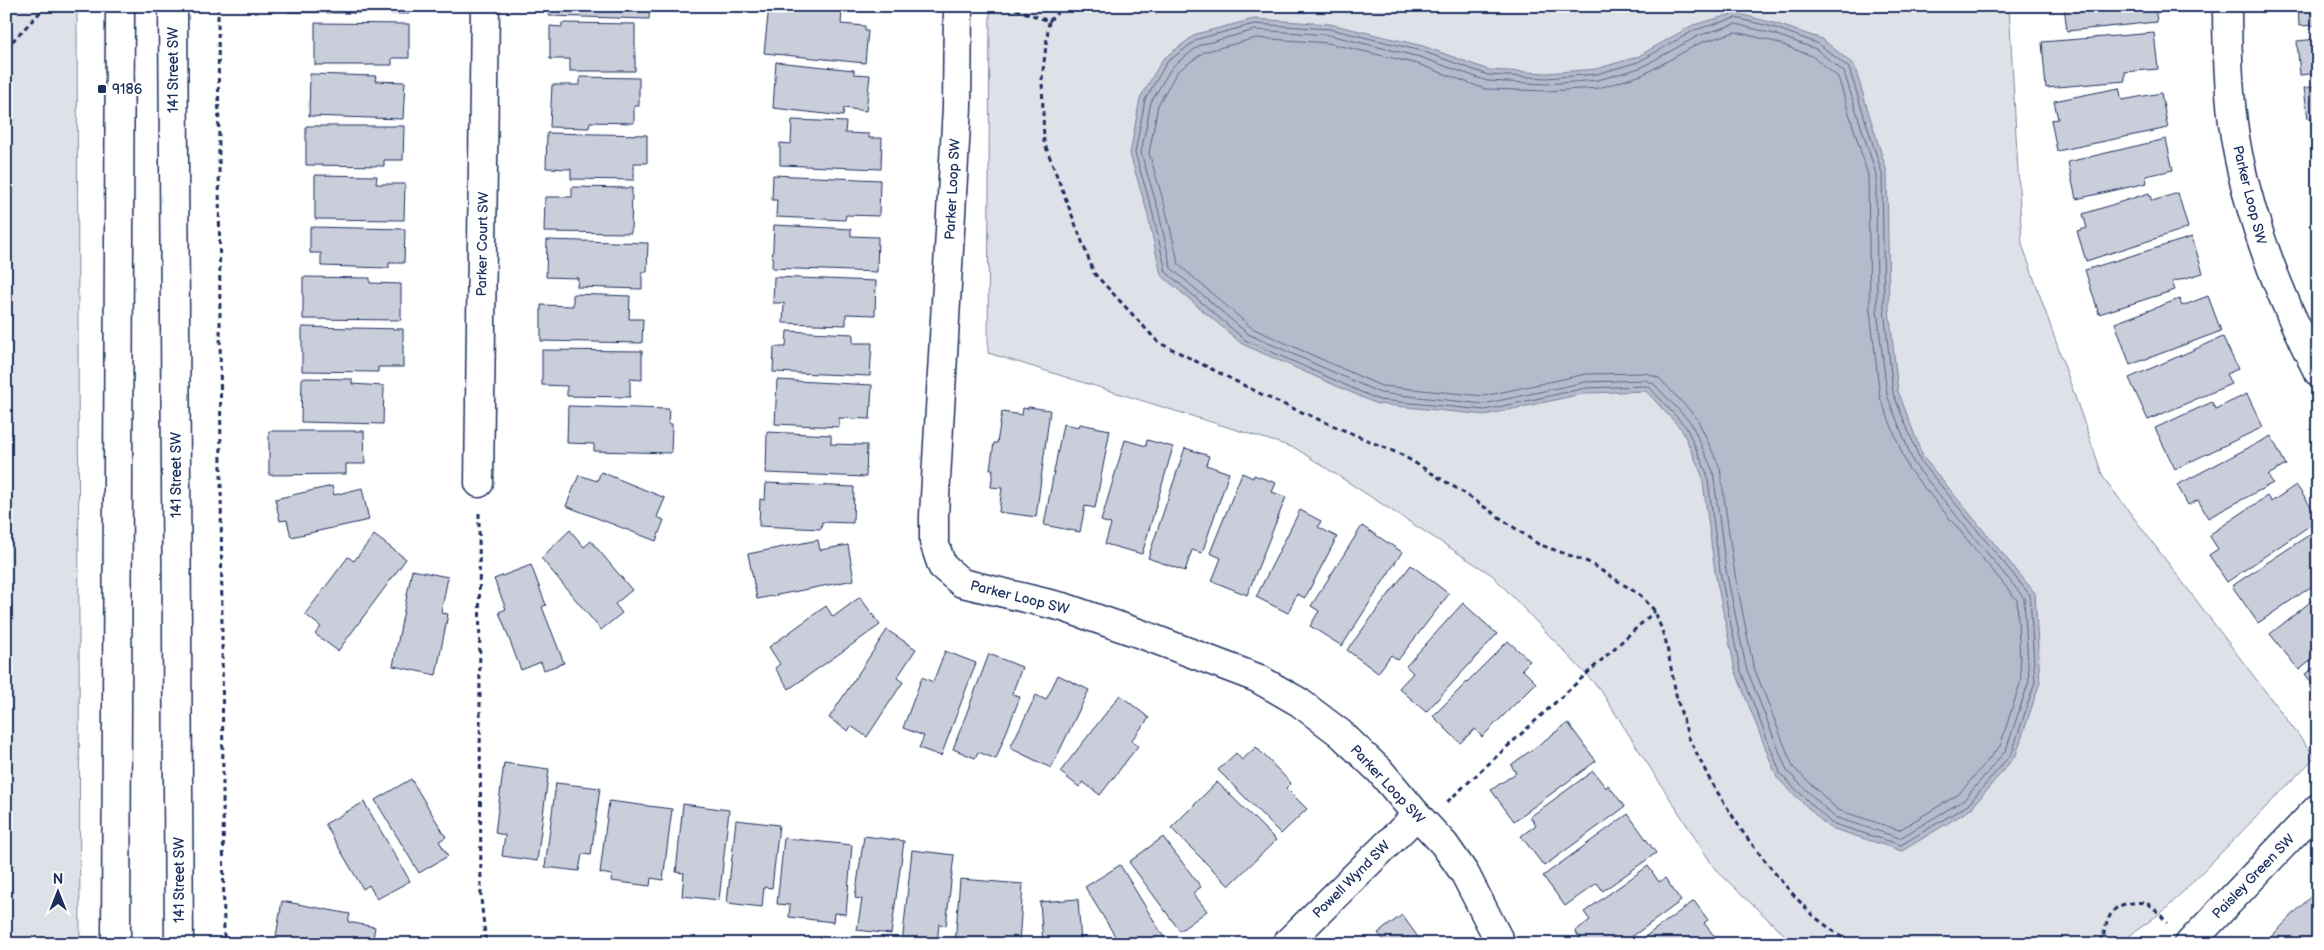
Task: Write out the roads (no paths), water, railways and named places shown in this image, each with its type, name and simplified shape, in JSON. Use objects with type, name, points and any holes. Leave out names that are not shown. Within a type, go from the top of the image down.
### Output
[{"type":"street","points":[[116,944],[120,6]]},
{"type":"street","name":"141 Street SW","points":[[173,6],[179,944]]},
{"type":"street","name":"Parker Court SW","points":[[479,482],[485,6]]},
{"type":"street","name":"Parker Loop SW","points":[[958,6],[957,107],[934,515],[934,542],[942,566],[962,583],[1063,607],[1192,652],[1257,678],[1299,702],[1340,734],[1380,771],[1416,815],[1444,844],[1465,874],[1501,944]]},
{"type":"street","name":"Parker Loop SW","points":[[2227,6],[2227,54],[2238,154],[2261,241],[2300,337],[2318,372]]},
{"type":"street","name":"Paisley Green SW","points":[[2189,944],[2318,808]]},
{"type":"street","name":"Powell Wynd SW","points":[[1286,944],[1416,815]]},
{"type":"water","points":[[1736,13],[1822,39],[1854,65],[1887,172],[1889,309],[1898,391],[1923,457],[2035,593],[2040,682],[2016,755],[1971,809],[1902,851],[1828,827],[1777,778],[1735,670],[1715,572],[1702,475],[1682,430],[1646,391],[1587,393],[1485,415],[1377,404],[1242,344],[1161,275],[1147,212],[1130,154],[1140,98],[1163,59],[1196,34],[1254,19],[1330,24],[1423,46],[1489,70],[1547,73],[1596,69],[1637,57],[1693,25]]},
{"type":"place","name":"9186","points":[[102,89]]}]
